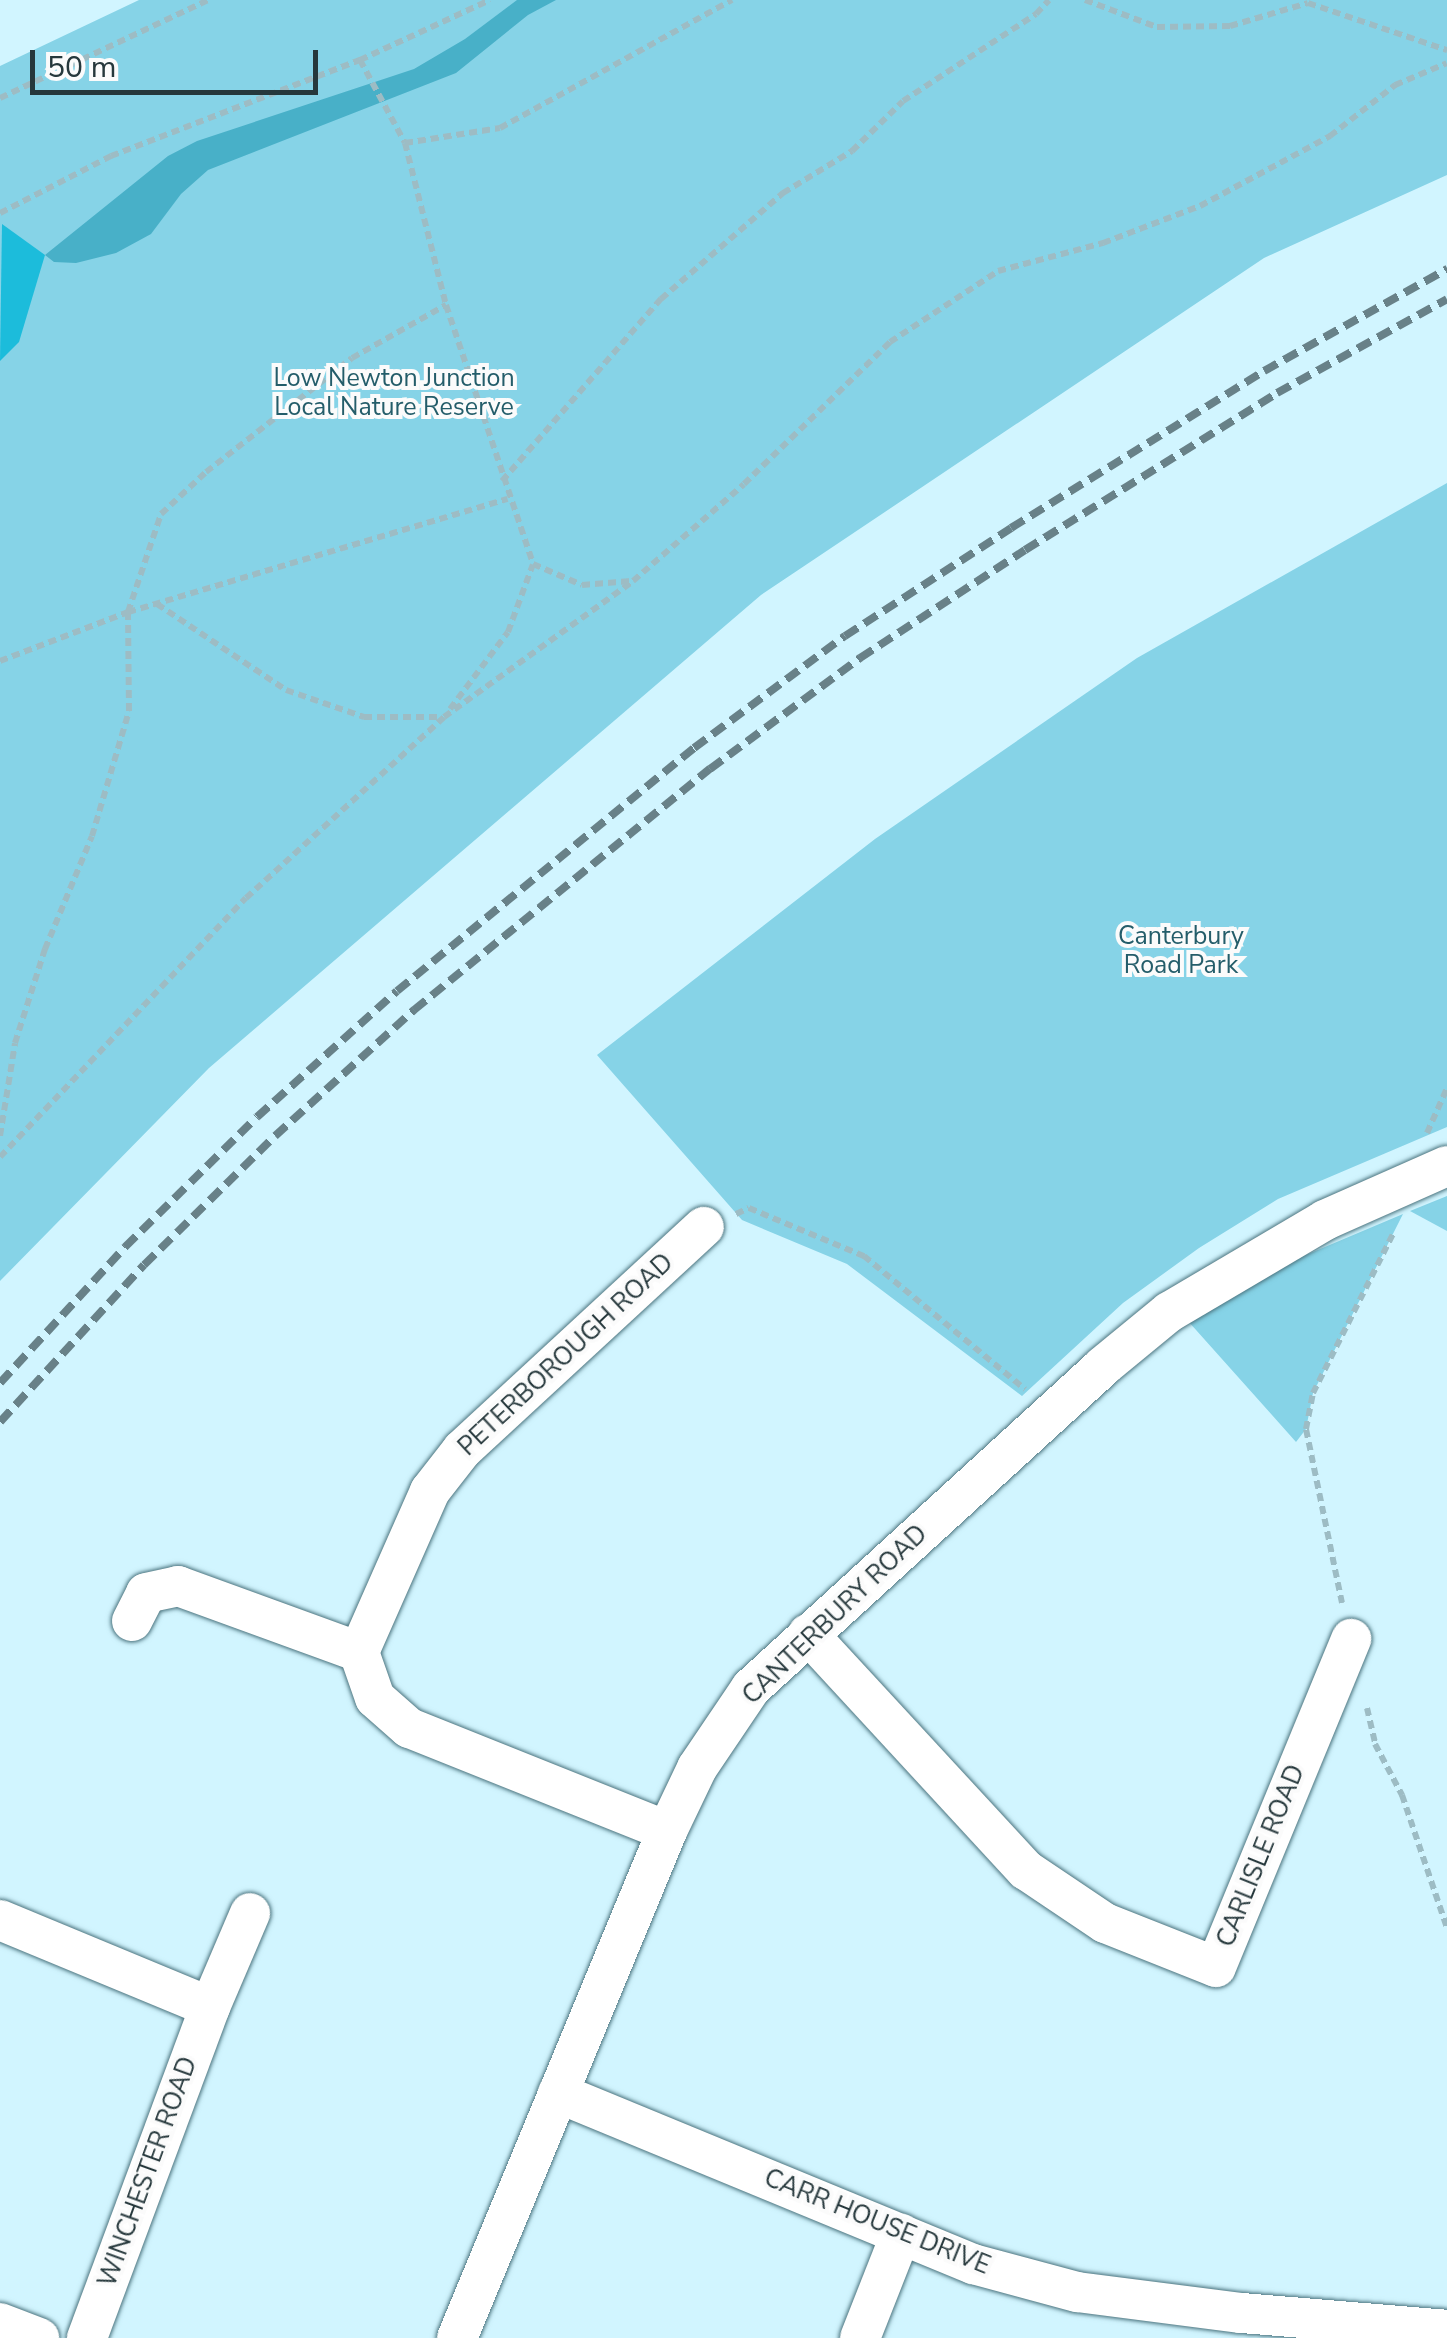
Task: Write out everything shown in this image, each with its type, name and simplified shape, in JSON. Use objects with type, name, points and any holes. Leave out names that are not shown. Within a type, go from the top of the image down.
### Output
[{"type":"street","name":"CANTERBURY ROAD","points":[[457,2338],[666,1831],[697,1768],[751,1688],[1053,1412],[1169,1312],[1324,1220],[1431,1173]]},
{"type":"street","name":"PETERBOROUGH ROAD","points":[[359,1652],[430,1491],[462,1450],[704,1227]]},
{"type":"street","points":[[132,1621],[146,1593],[178,1586],[359,1652],[375,1698],[409,1728],[666,1831]]},
{"type":"street","name":"CARLISLE ROAD","points":[[808,1634],[1026,1870],[1104,1924],[1216,1966],[1351,1640]]},
{"type":"street","name":"WINCHESTER ROAD","points":[[86,2338],[210,2006],[250,1913]]},
{"type":"street","points":[[0,1920],[210,2006]]},
{"type":"street","name":"CARR HOUSE DRIVE","points":[[558,2093],[973,2264],[1077,2292],[1238,2326],[1447,2330]]},
{"type":"street","points":[[860,2338],[901,2234]]},
{"type":"street","points":[[0,2322],[39,2338]]},
{"type":"path","points":[[0,98],[208,0]]},
{"type":"path","points":[[0,214],[110,156],[360,60],[490,0]]},
{"type":"path","points":[[405,143],[500,128],[732,0]]},
{"type":"path","points":[[502,480],[661,298],[783,192],[852,151],[903,101],[1036,14],[1049,0]]},
{"type":"path","points":[[1085,0],[1157,28],[1230,26],[1308,3],[1447,50]]},
{"type":"path","points":[[360,60],[405,143],[446,305],[508,500],[533,564],[508,632],[444,717]]},
{"type":"path","points":[[0,1157],[246,898],[444,717],[632,581],[744,484],[890,342],[998,272],[1103,243],[1200,206],[1330,136],[1395,85],[1447,62]]},
{"type":"path","points":[[0,1136],[15,1043],[45,949],[92,836],[129,711],[128,612],[161,514],[206,472],[352,358],[446,305]]},
{"type":"path","points":[[0,660],[128,612],[508,500]]},
{"type":"path","points":[[533,564],[582,584],[632,581]]},
{"type":"path","points":[[157,604],[286,690],[364,716],[444,717]]},
{"type":"path","points":[[1431,1173],[1403,1214],[1313,1393],[1306,1430],[1375,1744],[1402,1795],[1447,1928]]},
{"type":"path","points":[[704,1227],[749,1208],[864,1256],[1053,1412]]},
{"type":"green space","name":"Low Newton Junction Local Nature Reserve","points":[[139,0],[1447,0],[1447,175],[1264,258],[761,595],[209,1068],[0,1281],[0,66]]},
{"type":"green space","name":"Canterbury Road Park","points":[[1447,483],[1447,1127],[1278,1199],[1199,1248],[1123,1303],[1022,1396],[847,1264],[742,1220],[597,1055],[875,839],[1137,658]]},
{"type":"green space","points":[[1447,1196],[1447,1231],[1410,1211]]},
{"type":"green space","points":[[1403,1214],[1313,1393],[1306,1429],[1296,1442],[1188,1321],[1287,1263]]},
{"type":"shaded area","points":[[517,0],[556,0],[528,15],[456,73],[208,170],[181,194],[151,234],[116,253],[76,263],[54,262],[45,255],[168,156],[197,141],[414,69],[465,39]]},
{"type":"shaded area","points":[[2,224],[45,255],[19,342],[0,361]]},
{"type":"railway","points":[[0,1383],[125,1247],[257,1117],[397,991],[694,748],[845,636],[1011,528],[1264,371],[1447,269]]},
{"type":"railway","points":[[0,1422],[144,1265],[275,1136],[414,1010],[710,769],[860,658],[1025,550],[1277,393],[1447,299]]}]
